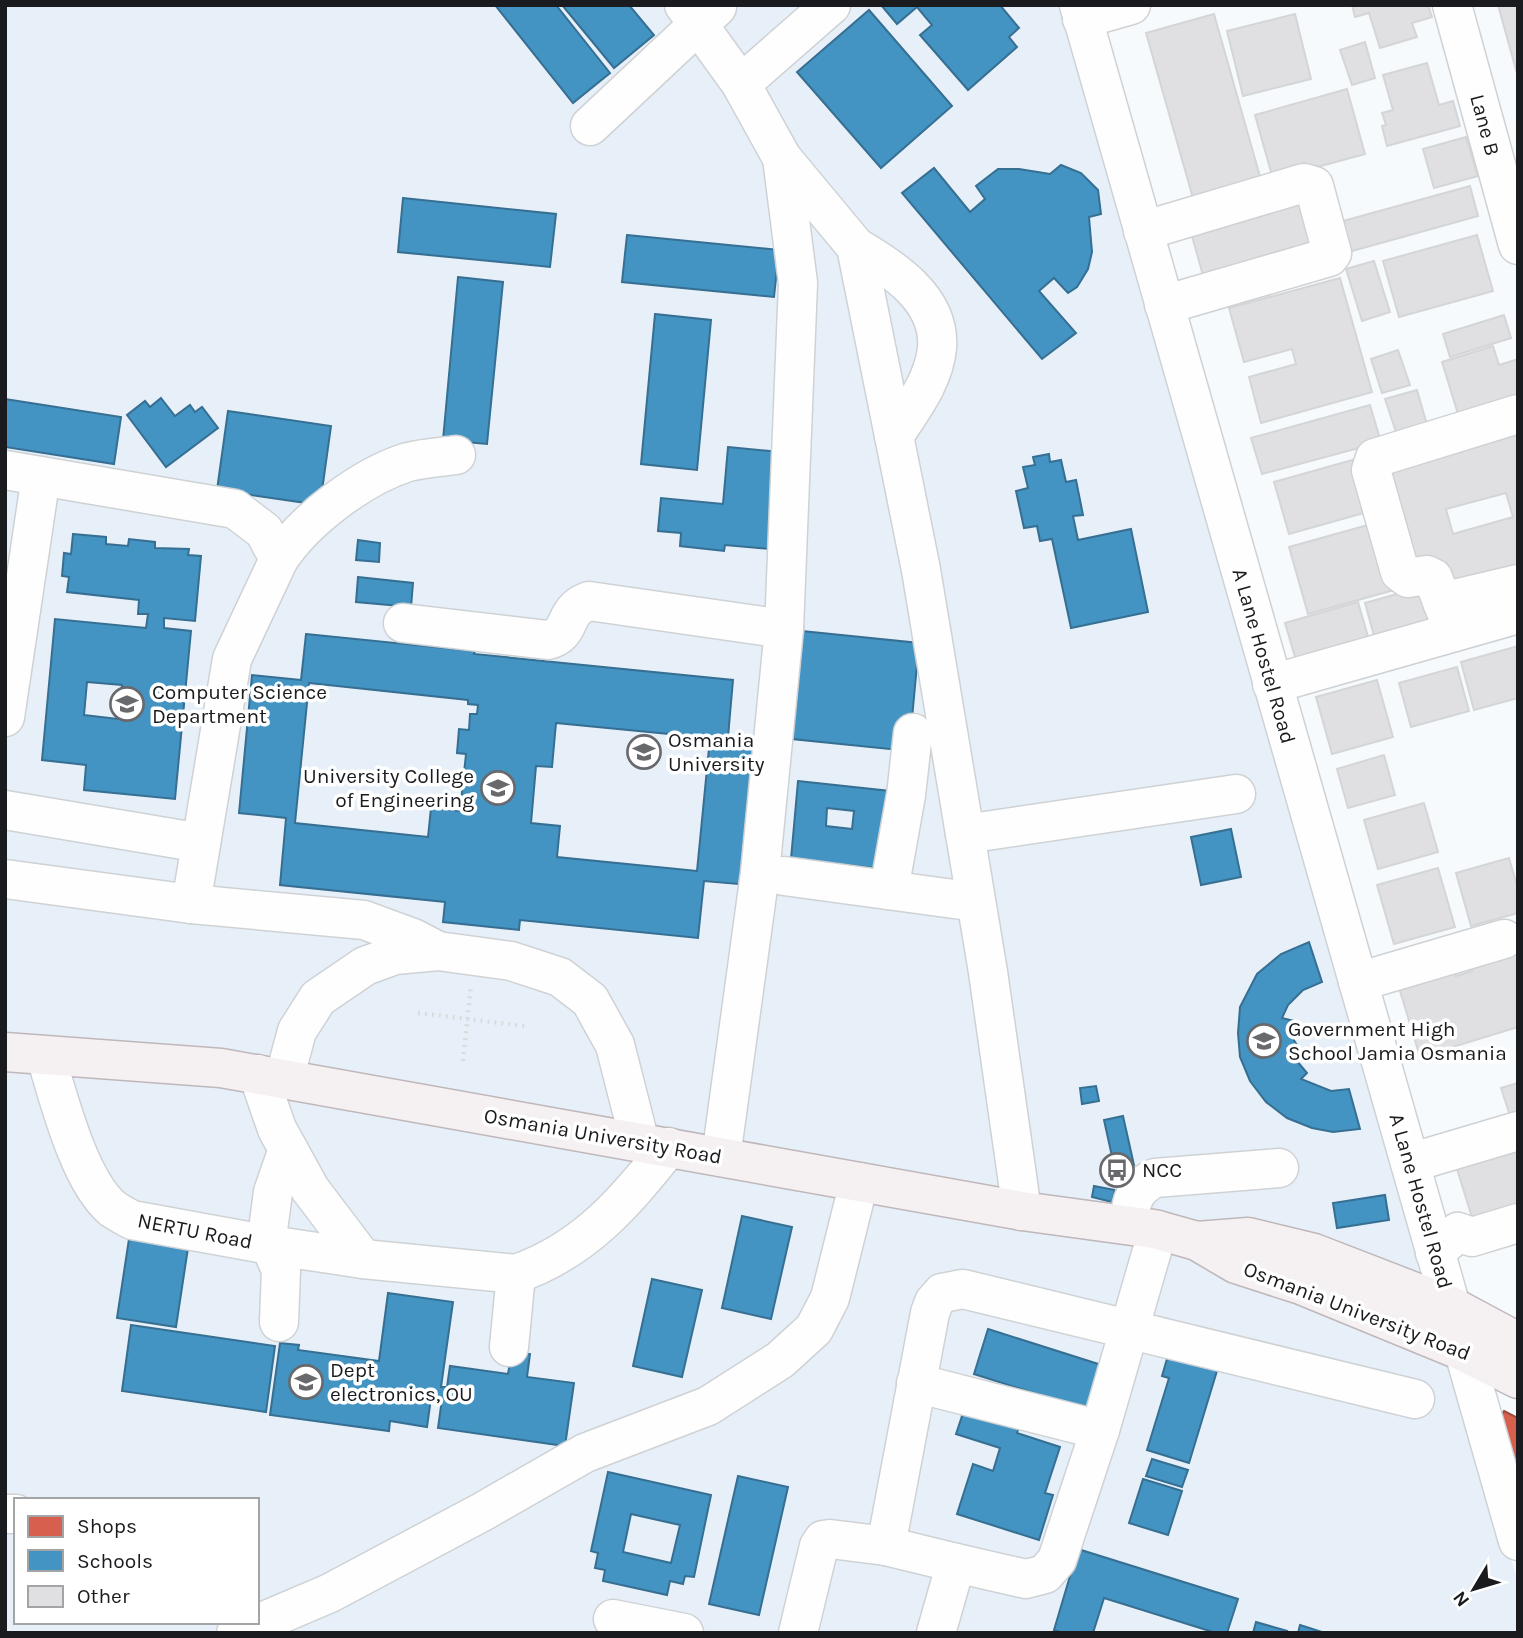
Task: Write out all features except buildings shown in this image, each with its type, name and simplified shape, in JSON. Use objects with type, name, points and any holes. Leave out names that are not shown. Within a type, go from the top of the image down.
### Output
[{"type":"main road","name":"Osmania University Road","points":[[5,1052],[221,1068],[859,1182],[1022,1210],[1143,1227],[1197,1241],[1236,1264],[1301,1285],[1462,1351],[1518,1379]]},
{"type":"main road","name":"Osmania University Road","points":[[1197,1241],[1248,1237],[1314,1253],[1451,1306],[1518,1342]]},
{"type":"street","points":[[741,84],[831,5]]},
{"type":"street","points":[[1080,12],[1131,5]]},
{"type":"street","name":"Lane B","points":[[1452,5],[1516,233]]},
{"type":"street","points":[[590,126],[701,11],[782,158],[856,247],[888,266],[909,284],[932,315],[937,347],[930,372],[921,393],[894,436]]},
{"type":"street","name":"A Lane Hostel Road","points":[[1080,12],[1358,982],[1423,1159],[1446,1242],[1451,1306],[1462,1351],[1518,1541]]},
{"type":"street","points":[[722,1157],[760,873],[784,629],[798,283],[782,158]]},
{"type":"street","points":[[1143,231],[1304,183],[1314,186],[1332,253],[1329,257],[1164,305]]},
{"type":"street","points":[[856,247],[922,570],[1022,1210]]},
{"type":"street","points":[[1448,617],[1433,578],[1408,578],[1400,572],[1371,470],[1372,463],[1375,458],[1518,414]]},
{"type":"street","points":[[191,904],[232,659],[279,559],[314,519],[349,491],[406,463],[456,455]]},
{"type":"street","points":[[5,717],[23,473],[235,509],[264,530],[279,559]]},
{"type":"street","points":[[1272,684],[1448,617],[1518,584]]},
{"type":"street","points":[[403,623],[548,640],[557,638],[564,632],[571,612],[579,604],[589,601],[784,629]]},
{"type":"street","points":[[1448,617],[1518,614]]},
{"type":"street","points":[[902,892],[920,834],[906,795],[913,733]]},
{"type":"street","points":[[965,834],[1236,794]]},
{"type":"street","points":[[5,810],[201,843]]},
{"type":"street","points":[[784,877],[976,902]]},
{"type":"street","points":[[5,879],[191,904],[364,920],[456,954]]},
{"type":"street","points":[[1358,982],[1504,939]]},
{"type":"street","points":[[363,1259],[310,1189],[277,1129],[271,1077],[318,998],[365,965],[395,954],[456,954],[511,961],[560,977],[590,1000],[615,1045],[654,1145],[627,1200],[600,1226],[556,1257],[516,1274],[509,1347]]},
{"type":"street","name":"NERTU Road","points":[[46,1057],[71,1137],[95,1188],[112,1208],[132,1220],[363,1259],[516,1274]]},
{"type":"street","points":[[1423,1159],[1518,1131]]},
{"type":"street","points":[[279,1322],[281,1270],[270,1245],[268,1230],[273,1192],[288,1149]]},
{"type":"street","points":[[798,1633],[819,1546],[823,1540],[886,1546],[1026,1579],[1045,1574],[1057,1560],[1100,1430],[1129,1329],[1143,1227],[1131,1198],[1142,1184],[1155,1178],[1279,1168]]},
{"type":"street","points":[[259,1623],[330,1593],[482,1512],[585,1453],[708,1406],[780,1360],[814,1329],[830,1298],[859,1182]]},
{"type":"street","points":[[1446,1242],[1518,1223]]},
{"type":"street","points":[[886,1546],[916,1383],[934,1302],[942,1293],[963,1289],[1415,1399]]},
{"type":"street","points":[[916,1383],[1100,1430]]},
{"type":"street","points":[[936,1633],[956,1563]]},
{"type":"street","points":[[613,1619],[684,1633]]},
{"type":"street","points":[[236,1633],[257,1624]]},
{"type":"path","points":[[456,954],[467,1019],[463,1061]]},
{"type":"path","points":[[418,1013],[525,1026]]},
{"type":"shaded area","name":"Osmania University","points":[[5,5],[1073,5],[1518,1583],[1518,1633],[5,1633]]},
{"type":"place","name":"Computer Science Department","points":[[127,704]]},
{"type":"place","name":"Osmania University","points":[[644,752]]},
{"type":"place","name":"University College of Engineering","points":[[498,788]]},
{"type":"place","name":"Government High School Jamia Osmania","points":[[1264,1041]]},
{"type":"place","name":"NCC","points":[[1117,1170]]},
{"type":"place","name":"Dept electronics, OU","points":[[306,1382]]}]
